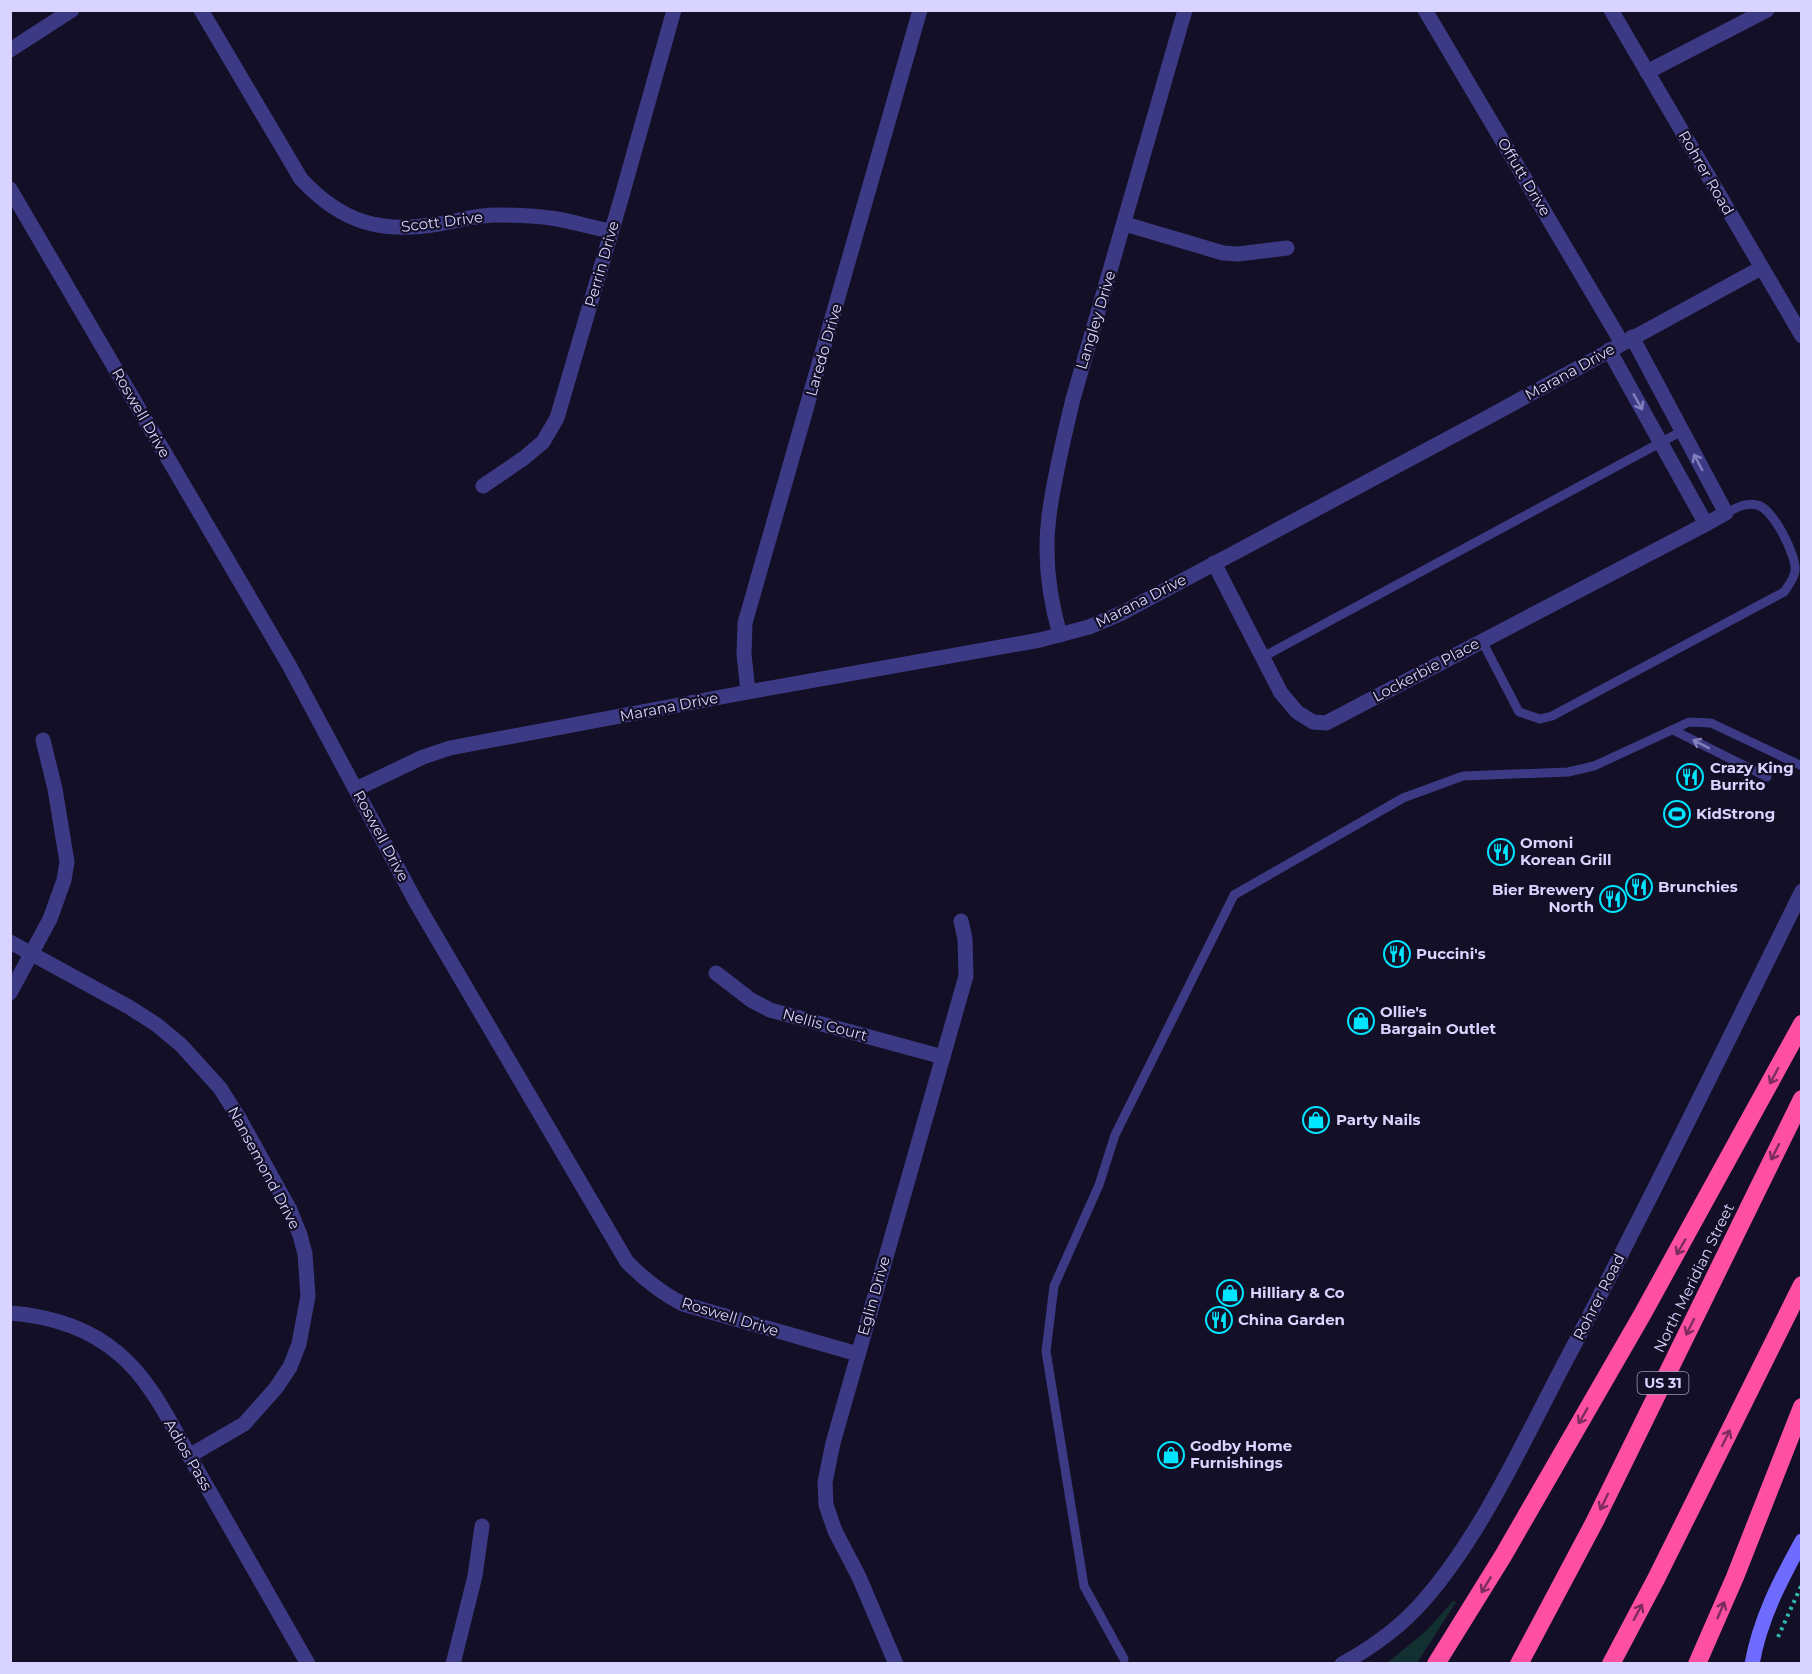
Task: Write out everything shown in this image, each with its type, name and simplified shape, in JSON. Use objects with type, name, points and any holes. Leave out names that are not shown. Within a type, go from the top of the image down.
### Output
[{"type":"highway","points":[[1436,1664],[1493,1573],[1622,1351],[1802,1024]]},
{"type":"highway","name":"North Meridian Street","points":[[1520,1664],[1595,1521],[1802,1099]]},
{"type":"highway","points":[[1611,1664],[1656,1579],[1802,1285]]},
{"type":"highway","points":[[1697,1664],[1735,1577],[1802,1407]]},
{"type":"street","points":[[10,50],[72,10]]},
{"type":"street","name":"Scott Drive","points":[[201,10],[301,178],[317,196],[339,211],[362,222],[386,228],[410,228],[495,215],[556,219],[611,231]]},
{"type":"street","name":"Perrin Drive","points":[[483,486],[524,458],[543,441],[557,418],[674,10]]},
{"type":"street","name":"Laredo Drive","points":[[748,692],[744,654],[745,623],[920,10]]},
{"type":"street","name":"Langley Drive","points":[[1060,635],[1052,607],[1047,548],[1048,517],[1073,399],[1185,10]]},
{"type":"street","name":"Offutt Drive","points":[[1425,10],[1621,344]]},
{"type":"street","name":"Rohrer Road","points":[[1611,10],[1802,336]]},
{"type":"street","points":[[1647,72],[1767,10]]},
{"type":"street","name":"Roswell Drive","points":[[10,189],[289,665],[417,904],[627,1262],[663,1294],[683,1304],[858,1354]]},
{"type":"street","points":[[1125,224],[1223,253],[1247,254],[1287,248]]},
{"type":"street","name":"Marana Drive","points":[[356,789],[415,760],[450,748],[1040,640],[1089,627],[1122,613],[1761,268]]},
{"type":"street","points":[[1621,344],[1682,431],[1726,513]]},
{"type":"street","points":[[1621,344],[1661,443],[1706,524]]},
{"type":"street","name":"Lockerbie Place","points":[[1214,563],[1281,693],[1297,712],[1313,722],[1326,723],[1726,513]]},
{"type":"street","points":[[10,993],[50,919],[64,880],[67,862],[55,789],[43,740]]},
{"type":"street","name":"Rohrer Road","points":[[1342,1664],[1387,1634],[1416,1609],[1440,1580],[1475,1528],[1603,1290],[1802,891]]},
{"type":"street","name":"Eglin Drive","points":[[896,1664],[862,1583],[832,1523],[825,1496],[825,1482],[833,1443],[966,976],[965,939],[961,921]]},
{"type":"street","name":"Nansemond Drive","points":[[10,942],[157,1025],[188,1052],[220,1088],[239,1118],[290,1210],[300,1234],[305,1254],[308,1296],[298,1344],[290,1367],[276,1388],[244,1424],[189,1456]]},
{"type":"street","name":"Nellis Court","points":[[716,973],[751,1000],[770,1010],[943,1057]]},
{"type":"street","name":"Adios Pass","points":[[10,1313],[34,1314],[72,1326],[94,1336],[119,1353],[134,1368],[148,1387],[189,1456],[308,1664]]},
{"type":"street","points":[[453,1664],[475,1576],[482,1526]]},
{"type":"street","points":[[1752,1664],[1762,1624],[1775,1589],[1802,1541]]},
{"type":"lane","points":[[1263,657],[1682,431]]},
{"type":"lane","points":[[1482,641],[1519,712],[1540,719],[1552,716],[1784,592],[1795,572],[1794,556],[1769,512],[1759,505],[1745,505],[1726,513]]},
{"type":"lane","points":[[1124,1659],[1084,1586],[1046,1351],[1054,1286],[1099,1185],[1116,1135],[1234,895],[1402,798],[1462,776],[1568,772],[1594,766],[1689,722],[1711,723],[1802,766]]},
{"type":"lane","points":[[1673,730],[1767,777]]},
{"type":"path","points":[[1776,1645],[1802,1584]]},
{"type":"green space","points":[[1453,1601],[1456,1602],[1417,1663],[1387,1663],[1427,1630]]},
{"type":"place","name":"Crazy King Burrito","points":[[1690,777]]},
{"type":"place","name":"KidStrong","points":[[1677,814]]},
{"type":"place","name":"Omoni Korean Grill","points":[[1501,852]]},
{"type":"place","name":"Brunchies","points":[[1639,887]]},
{"type":"place","name":"Bier Brewery North","points":[[1613,899]]},
{"type":"place","name":"Puccini's","points":[[1397,954]]},
{"type":"place","name":"Ollie's Bargain Outlet","points":[[1361,1021]]},
{"type":"place","name":"Party Nails","points":[[1316,1120]]},
{"type":"place","name":"Hilliary & Co","points":[[1230,1293]]},
{"type":"place","name":"China Garden","points":[[1219,1320]]},
{"type":"place","name":"Godby Home Furnishings","points":[[1171,1455]]}]
